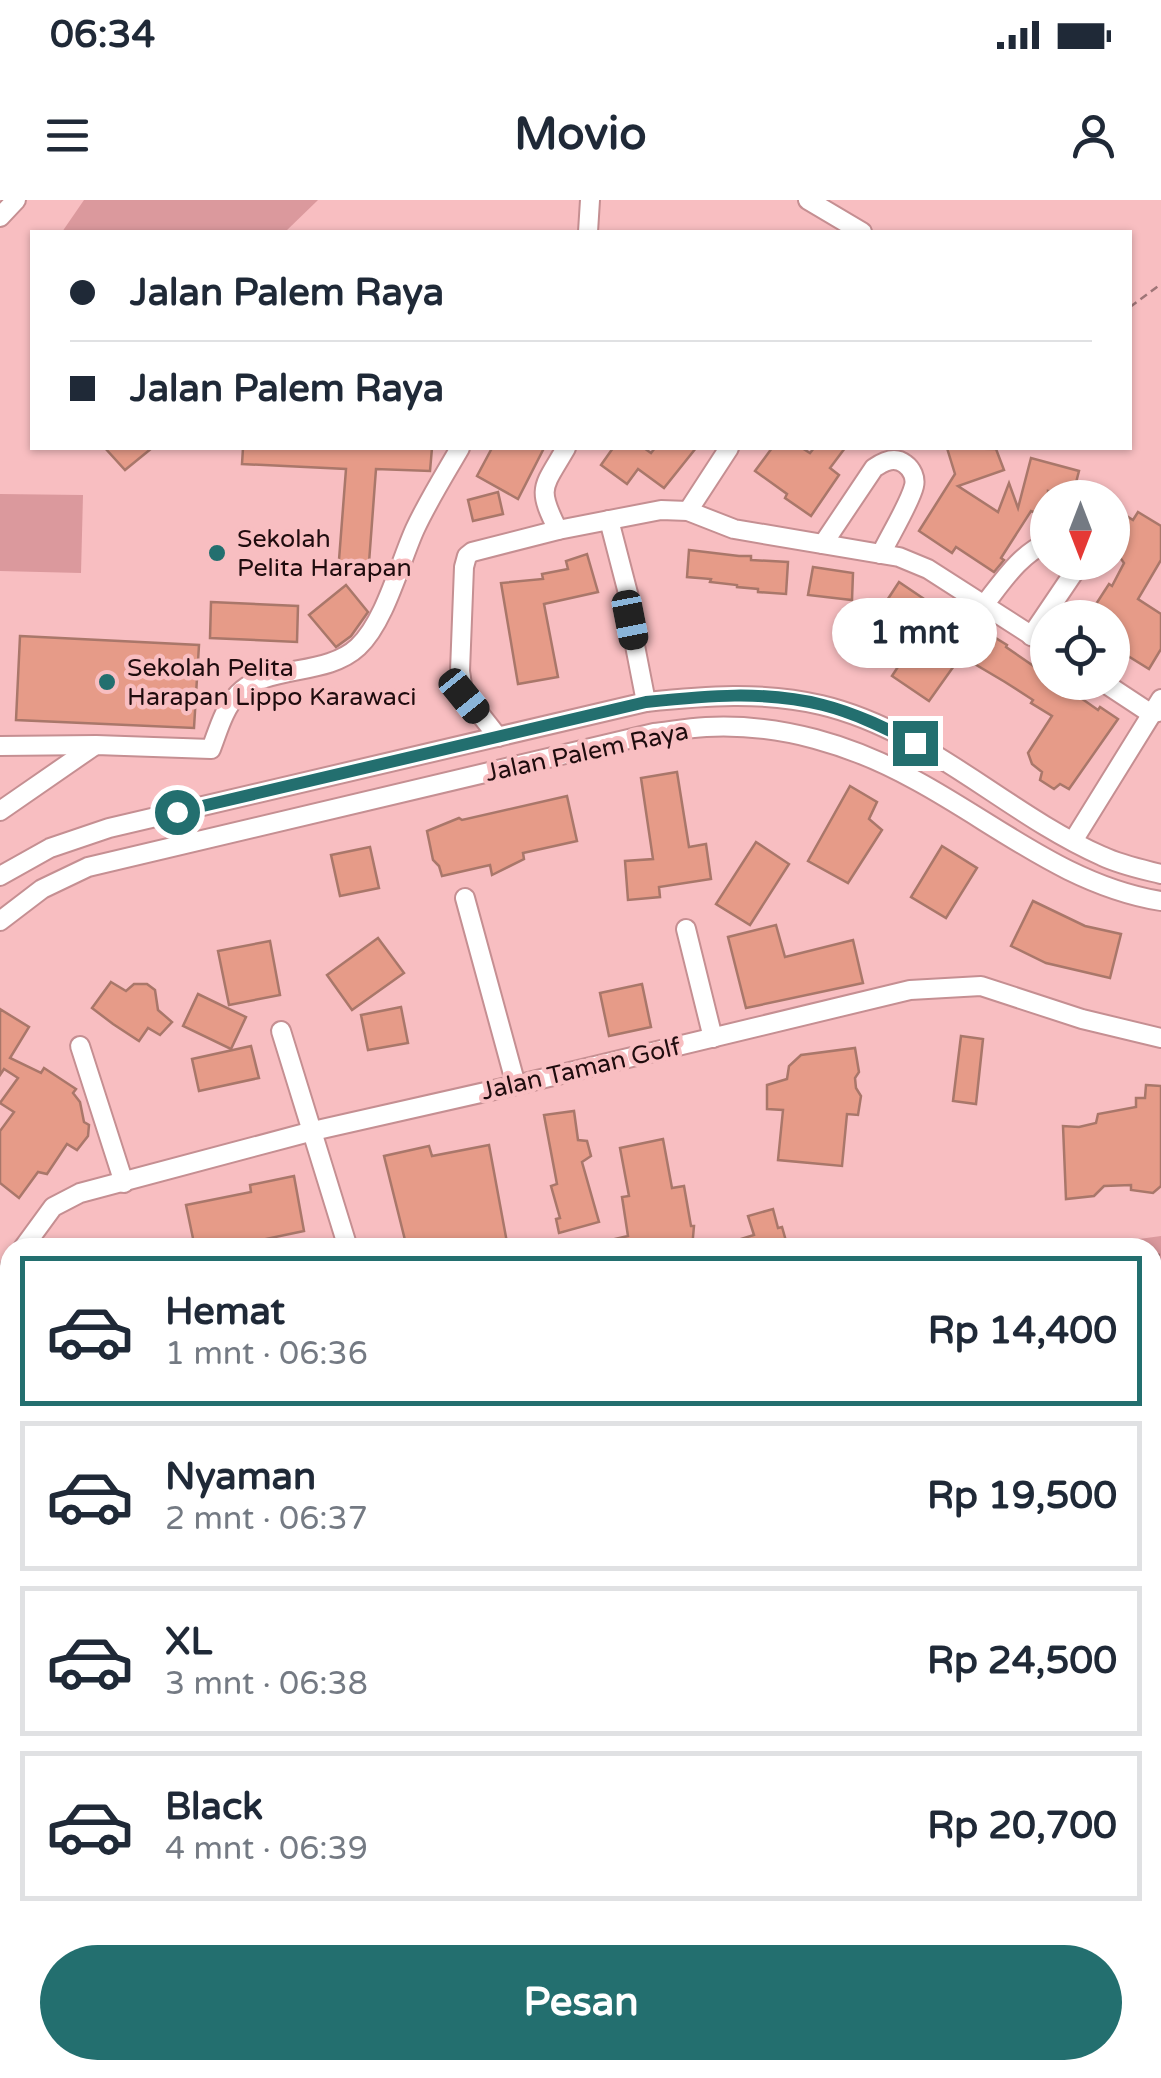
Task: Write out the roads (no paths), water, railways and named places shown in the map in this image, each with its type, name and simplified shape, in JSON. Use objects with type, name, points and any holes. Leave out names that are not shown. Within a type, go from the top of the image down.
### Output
[{"type":"street","points":[[0,217],[16,200]]},
{"type":"street","points":[[588,230],[590,200]]},
{"type":"street","points":[[808,200],[859,230]]},
{"type":"street","points":[[0,746],[211,749],[231,702],[251,683],[328,664],[356,649],[374,626],[416,528],[459,450]]},
{"type":"street","points":[[558,530],[546,505],[544,490],[565,450]]},
{"type":"street","points":[[688,511],[728,450]]},
{"type":"street","points":[[823,544],[874,468],[897,460],[912,472],[914,486],[880,554]]},
{"type":"street","points":[[498,737],[464,696],[462,685],[467,556],[558,530],[660,510],[688,511],[734,530],[900,557],[928,569],[1030,635]]},
{"type":"street","points":[[609,520],[651,702]]},
{"type":"street","points":[[984,605],[1030,552]]},
{"type":"street","points":[[1073,842],[1158,708],[1130,695]]},
{"type":"street","name":"Jalan Palem Raya","points":[[0,876],[50,848],[109,828],[651,702],[712,696],[767,696],[821,704],[852,715],[915,743],[1073,842],[1104,857],[1161,874]]},
{"type":"street","name":"Jalan Palem Raya","points":[[0,921],[42,889],[88,867],[654,734],[707,727],[760,728],[812,737],[854,750],[916,780],[1040,857],[1094,884],[1161,901]]},
{"type":"street","points":[[0,811],[96,745]]},
{"type":"street","points":[[464,898],[516,1085]]},
{"type":"street","points":[[686,929],[713,1038]]},
{"type":"street","name":"Jalan Taman Golf","points":[[30,1238],[53,1207],[80,1193],[314,1131],[910,990],[982,986],[1082,1019],[1161,1038]]},
{"type":"street","points":[[281,1031],[345,1238]]},
{"type":"street","points":[[80,1046],[124,1183]]},
{"type":"place","name":"Sekolah Pelita Harapan","points":[[217,553]]},
{"type":"place","name":"Sekolah Pelita Harapan Lippo Karawaci","points":[[107,682]]}]
